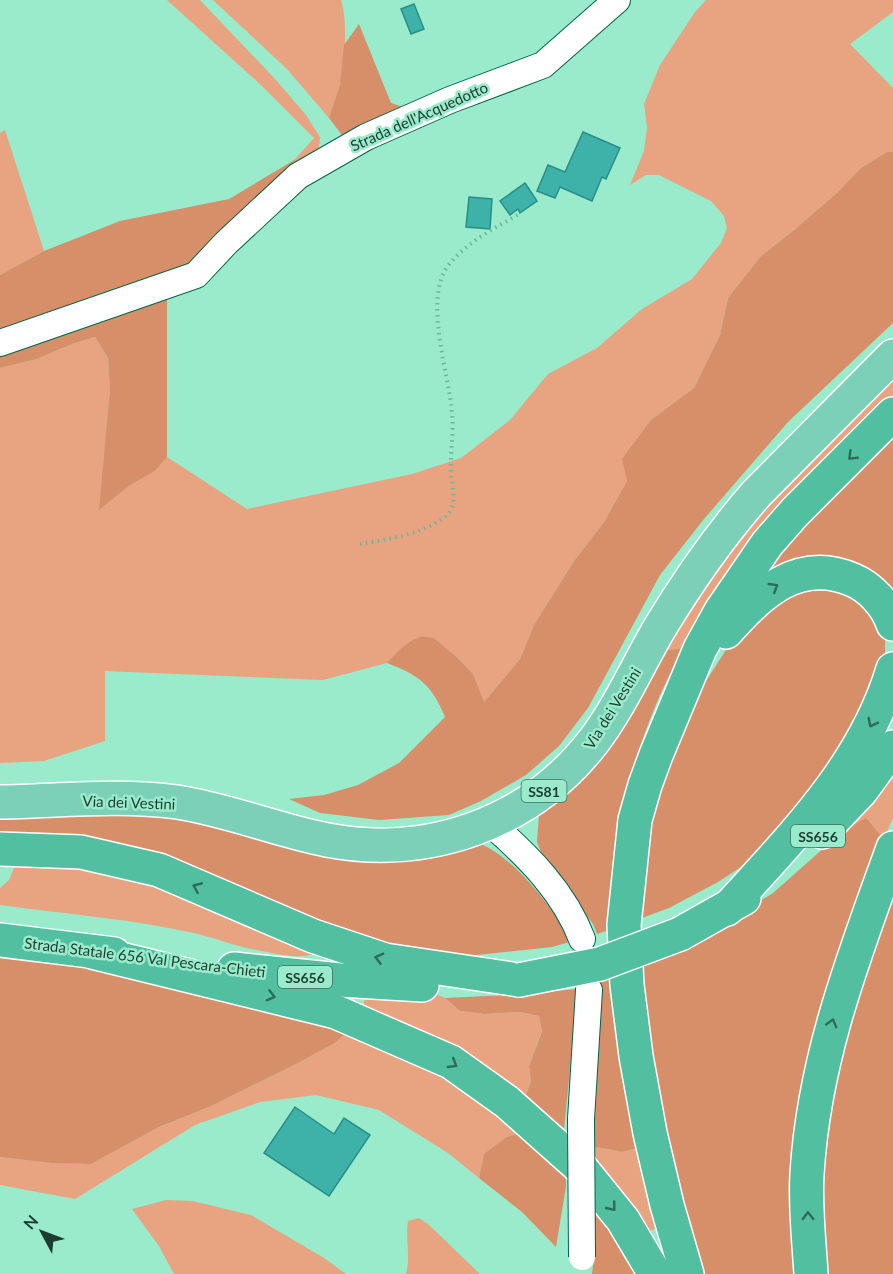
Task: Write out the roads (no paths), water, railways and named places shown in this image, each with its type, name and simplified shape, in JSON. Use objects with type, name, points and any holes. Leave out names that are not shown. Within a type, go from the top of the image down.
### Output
[{"type":"highway","points":[[687,1274],[667,1205],[650,1133],[636,1056],[627,986],[624,925],[635,820],[652,765],[681,694],[700,649],[721,611],[767,544],[795,512],[893,414]]},
{"type":"highway","points":[[681,694],[706,657],[743,613],[770,589],[794,576],[819,572],[840,574],[864,584],[880,601],[893,624]]},
{"type":"highway","points":[[727,909],[833,788],[874,722],[893,669]]},
{"type":"highway","name":"Strada Statale 656 Val Pescara-Chieti","points":[[6,942],[340,980],[432,985],[519,980],[600,964],[680,934],[727,909],[766,882],[827,828],[861,791],[893,747]]},
{"type":"highway","points":[[0,849],[81,852],[159,870],[347,949],[385,960],[519,980]]},
{"type":"highway","points":[[811,1274],[807,1174],[815,1104],[827,1041],[844,983],[893,849]]},
{"type":"highway","points":[[92,952],[336,1012],[451,1062],[507,1102],[580,1168],[622,1220],[655,1274]]},
{"type":"main road","name":"Via dei Vestini","points":[[0,802],[122,799],[175,802],[215,809],[325,839],[360,845],[398,844],[439,839],[491,824],[530,802],[552,785],[594,741],[679,597],[738,515],[893,356]]},
{"type":"street","name":"Strada dell'Acquedotto","points":[[0,343],[196,275],[226,243],[298,176],[366,137],[450,100],[543,64],[617,0]]},
{"type":"street","points":[[491,824],[523,853],[547,880],[574,918],[582,939]]},
{"type":"street","points":[[582,1257],[581,1119],[589,990]]}]
